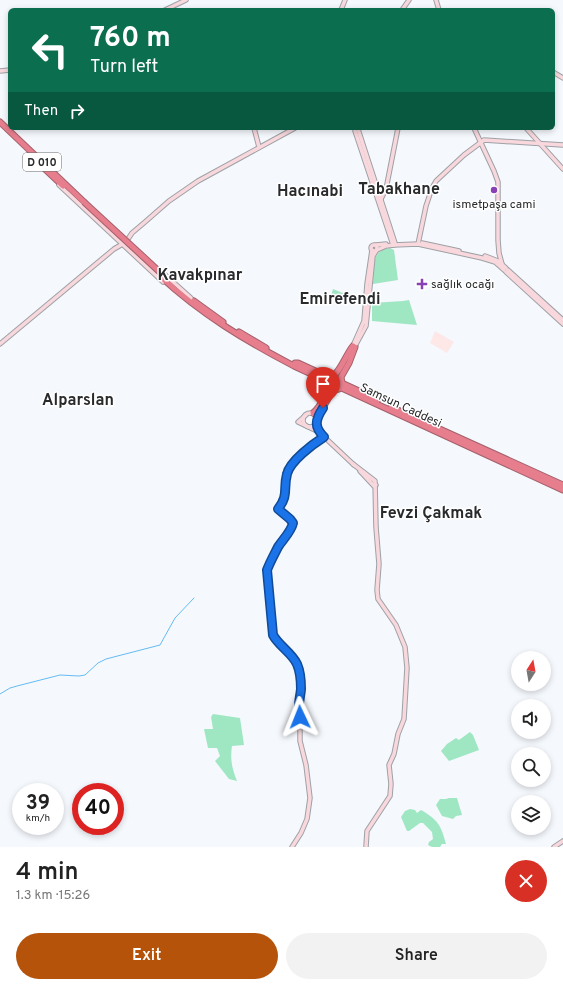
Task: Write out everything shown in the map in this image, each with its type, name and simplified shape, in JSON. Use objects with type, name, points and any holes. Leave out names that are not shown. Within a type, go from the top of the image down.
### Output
[{"type":"highway","name":"D 010","points":[[0,122],[8,130]]},
{"type":"highway","name":"D 010","points":[[0,126],[123,240]]},
{"type":"highway","name":"D 010","points":[[8,130],[58,179]]},
{"type":"highway","name":"Samsun Caddesi","points":[[123,240],[194,305],[238,335],[294,364],[563,490]]},
{"type":"highway","name":"Samsun Caddesi","points":[[162,276],[227,324],[294,364]]},
{"type":"highway","points":[[336,379],[335,375],[348,351],[354,346]]},
{"type":"highway","points":[[336,379],[341,377],[349,363],[354,346]]},
{"type":"highway","points":[[294,364],[298,363],[336,379],[372,397],[377,403]]},
{"type":"highway","points":[[294,364],[298,370],[330,387],[339,389],[369,403],[377,403]]},
{"type":"highway","points":[[313,416],[330,387]]},
{"type":"highway","points":[[313,416],[332,392],[339,389]]},
{"type":"highway","name":"Samsun Caddesi","points":[[377,403],[563,485]]},
{"type":"street","points":[[169,8],[186,0]]},
{"type":"street","points":[[254,130],[259,148]]},
{"type":"street","points":[[0,344],[169,201],[198,181],[291,130]]},
{"type":"street","points":[[355,130],[394,244]]},
{"type":"street","points":[[380,200],[386,189],[398,130]]},
{"type":"street","points":[[475,130],[482,142],[498,182],[499,263]]},
{"type":"street","points":[[528,130],[563,169]]},
{"type":"street","points":[[418,243],[426,206],[436,181],[464,155],[484,140],[563,145]]},
{"type":"street","points":[[191,298],[123,240],[62,188],[57,183],[58,179],[66,182],[123,240],[174,292],[194,305]]},
{"type":"street","points":[[354,346],[364,321],[367,284],[375,249],[394,244],[418,243],[492,258],[563,324]]},
{"type":"street","points":[[435,246],[499,263]]},
{"type":"street","points":[[492,258],[499,255]]},
{"type":"street","points":[[506,270],[563,320]]},
{"type":"street","points":[[307,426],[314,426],[313,416]]},
{"type":"street","points":[[313,416],[304,421],[307,426],[319,432],[354,464],[374,486],[376,484],[375,511],[379,564],[377,590],[378,599],[396,625],[405,647],[407,668],[404,719],[398,734],[395,749],[388,765],[391,784],[390,796],[367,831],[366,847]]},
{"type":"street","points":[[313,416],[319,432]]},
{"type":"street","points":[[292,847],[308,819],[310,798],[306,765],[300,741],[298,709],[301,689],[298,666],[295,660],[273,635],[267,570],[278,547],[292,528],[293,523],[278,509],[284,501],[287,472],[310,445],[324,437]]},
{"type":"street","points":[[554,847],[563,841]]},
{"type":"shaded area","points":[[435,331],[454,342],[447,353],[430,343]]},
{"type":"green space","points":[[390,248],[394,250],[398,280],[373,284],[374,261],[376,256],[379,252]]},
{"type":"green space","points":[[333,289],[345,294],[342,300],[331,296]]},
{"type":"green space","points":[[409,300],[417,325],[372,321],[372,303]]},
{"type":"green space","points":[[213,714],[240,718],[244,745],[232,746],[231,751],[232,764],[237,781],[229,779],[215,761],[220,756],[217,748],[208,748],[204,729],[213,729],[211,717]]},
{"type":"green space","points":[[470,732],[473,735],[479,750],[449,761],[441,751],[447,744],[456,738],[459,740]]},
{"type":"green space","points":[[457,798],[462,815],[456,816],[453,819],[442,816],[436,805],[440,799]]},
{"type":"green space","points":[[410,809],[415,810],[417,813],[421,810],[435,820],[442,832],[446,844],[442,844],[440,847],[432,847],[428,845],[433,839],[432,832],[423,823],[420,823],[407,831],[401,817],[405,811]]},
{"type":"waterway","points":[[0,694],[10,688],[60,675],[85,675],[98,663],[106,659],[160,645],[175,618],[194,598]]},
{"type":"place","name":"ismetpaşa cami","points":[[494,190]]},
{"type":"place","name":"sağlık ocağı","points":[[422,284]]},
{"type":"district","name":"Tabakhane","points":[[399,188]]},
{"type":"district","name":"Hacınabi","points":[[310,190]]},
{"type":"district","name":"Kavakpınar","points":[[200,274]]},
{"type":"district","name":"Emirefendi","points":[[340,298]]},
{"type":"district","name":"Alparslan","points":[[78,399]]},
{"type":"district","name":"Fevzi Çakmak","points":[[431,512]]},
{"type":"route","points":[[300,717],[298,703],[301,689],[298,666],[295,660],[273,635],[271,627],[267,570],[278,547],[292,528],[293,523],[278,509],[284,501],[287,472],[310,445],[324,437],[317,429],[318,416],[323,408]]}]
